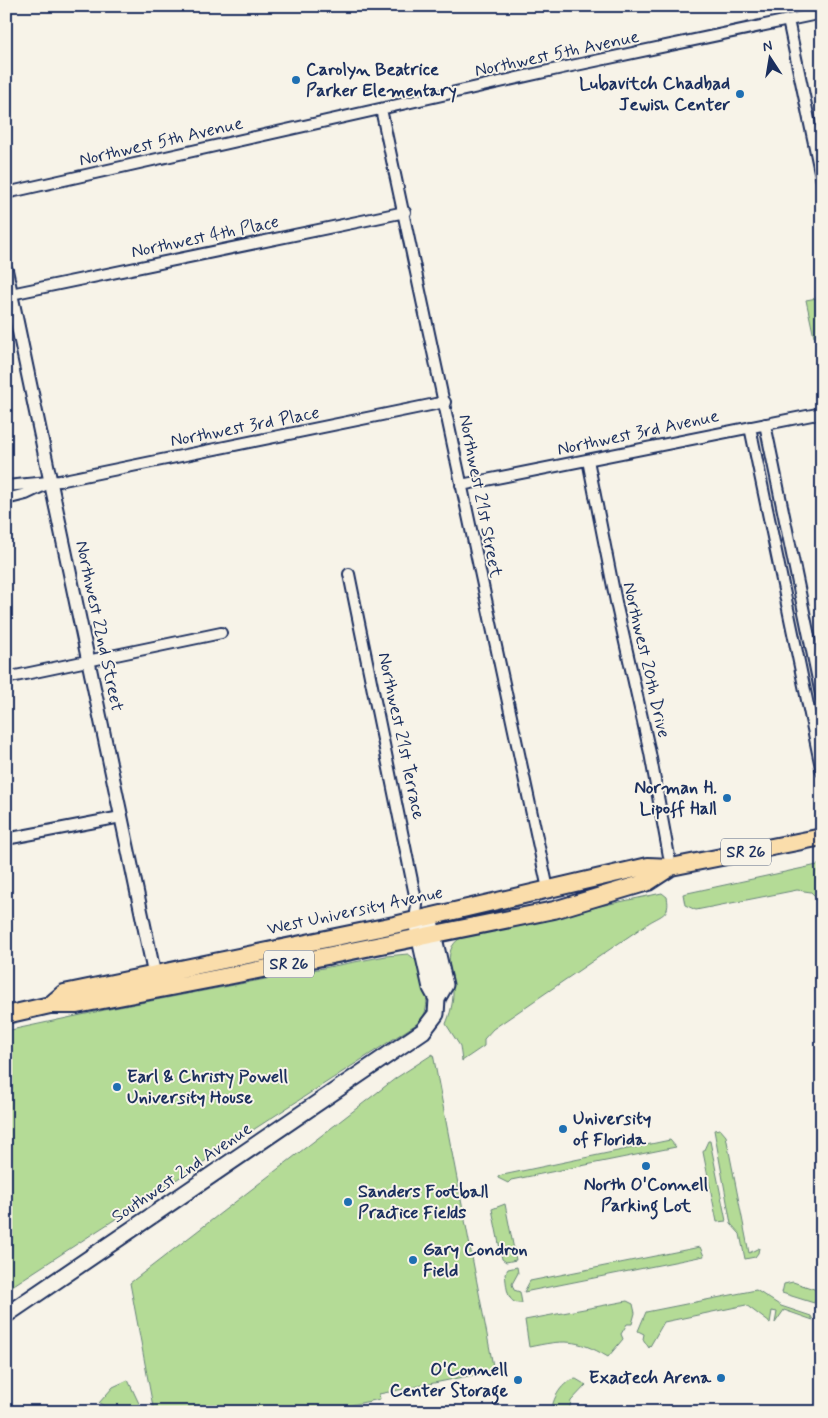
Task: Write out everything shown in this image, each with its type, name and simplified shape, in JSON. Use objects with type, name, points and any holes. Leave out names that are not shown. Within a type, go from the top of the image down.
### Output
[{"type":"main road","name":"West University Avenue","points":[[50,1005],[64,993],[154,972],[421,914],[548,889],[648,866],[671,867],[822,837]]},
{"type":"main road","name":"West University Avenue","points":[[6,1015],[50,1005],[77,1005],[158,990],[554,910],[648,882],[671,867]]},
{"type":"main road","name":"Northwest 21st Terrace","points":[[421,914],[426,936]]},
{"type":"main road","name":"Southwest 2nd Avenue","points":[[6,1315],[418,1036],[436,1014],[437,999],[431,988],[426,936]]},
{"type":"street","name":"Northwest 5th Avenue","points":[[6,193],[822,13]]},
{"type":"street","points":[[788,20],[822,182]]},
{"type":"street","name":"Northwest 21st Street","points":[[381,109],[405,212],[461,486],[548,889]]},
{"type":"street","name":"Northwest 4th Place","points":[[8,293],[405,212]]},
{"type":"street","name":"Northwest 22nd Street","points":[[6,270],[8,293],[51,482],[158,990]]},
{"type":"street","name":"Northwest 3rd Place","points":[[6,486],[20,483],[51,482],[445,402]]},
{"type":"street","name":"Northwest 3rd Avenue","points":[[461,486],[822,413]]},
{"type":"street","points":[[765,424],[822,699]]},
{"type":"street","points":[[750,427],[822,772]]},
{"type":"street","name":"Northwest 20th Drive","points":[[588,460],[617,607],[650,753],[671,867]]},
{"type":"street","name":"Northwest 3rd Place","points":[[6,499],[26,494],[51,482]]},
{"type":"street","points":[[770,526],[786,523]]},
{"type":"street","name":"Northwest 21st Terrace","points":[[349,574],[421,914]]},
{"type":"street","points":[[791,625],[806,621]]},
{"type":"street","points":[[6,678],[221,633]]},
{"type":"street","points":[[6,839],[121,816]]},
{"type":"green space","points":[[822,297],[822,336],[814,337],[806,300]]},
{"type":"green space","points":[[822,864],[822,903],[811,892],[797,890],[696,910],[685,905],[683,894]]},
{"type":"green space","points":[[662,893],[667,897],[666,912],[493,1029],[484,1039],[484,1046],[462,1061],[460,1046],[446,1024],[453,993],[449,957],[455,943],[461,937],[472,933]]},
{"type":"green space","points":[[408,954],[422,971],[426,986],[426,1009],[418,1023],[6,1290],[6,1031],[114,1008],[386,956]]},
{"type":"green space","name":"Sanders Football Practice Fields","points":[[433,1054],[494,1371],[379,1394],[380,1399],[317,1412],[154,1412],[130,1283],[396,1078]]},
{"type":"green space","points":[[720,1129],[726,1136],[749,1253],[759,1248],[755,1257],[745,1259],[740,1234],[731,1224],[714,1130]]},
{"type":"green space","points":[[670,1140],[676,1147],[511,1180],[508,1183],[498,1178],[498,1176]]},
{"type":"green space","points":[[708,1141],[710,1141],[726,1221],[717,1222],[703,1152]]},
{"type":"green space","points":[[505,1204],[516,1260],[506,1262],[502,1259],[492,1209]]},
{"type":"green space","points":[[700,1247],[704,1256],[524,1292],[530,1281]]},
{"type":"green space","points":[[517,1267],[518,1273],[512,1284],[514,1290],[520,1292],[522,1303],[517,1303],[510,1298],[506,1284],[505,1274],[508,1269]]},
{"type":"green space","points":[[793,1282],[820,1291],[814,1303],[782,1293],[784,1284]]},
{"type":"green space","points":[[756,1290],[781,1306],[811,1316],[813,1320],[784,1310],[775,1323],[777,1312],[772,1311],[770,1323],[746,1305],[664,1322],[649,1348],[643,1339],[644,1334],[638,1331],[646,1312]]},
{"type":"green space","points":[[627,1301],[633,1304],[635,1313],[632,1324],[627,1324],[621,1334],[623,1339],[608,1357],[587,1346],[569,1342],[529,1347],[525,1320]]},
{"type":"green space","points":[[576,1379],[586,1385],[571,1401],[569,1412],[552,1412],[552,1407],[559,1391],[571,1380]]},
{"type":"green space","points":[[128,1380],[143,1412],[115,1412],[99,1403],[113,1387]]},
{"type":"place","name":"Carolyn Beatrice Parker Elementary","points":[[296,80]]},
{"type":"place","name":"Lubavitch Chadbad Jewish Center","points":[[740,94]]},
{"type":"place","name":"Norman H. Lipoff Hall","points":[[727,798]]},
{"type":"place","name":"Earl & Christy Powell University House","points":[[117,1087]]},
{"type":"place","name":"University of Florida","points":[[563,1129]]},
{"type":"place","name":"North O'Connell Parking Lot","points":[[646,1166]]},
{"type":"place","name":"Sanders Football Practice Fields","points":[[348,1202]]},
{"type":"place","name":"Gary Condron Field","points":[[413,1260]]},
{"type":"place","name":"Exactech Arena","points":[[721,1378]]},
{"type":"place","name":"O'Connell Center Storage","points":[[518,1380]]}]
